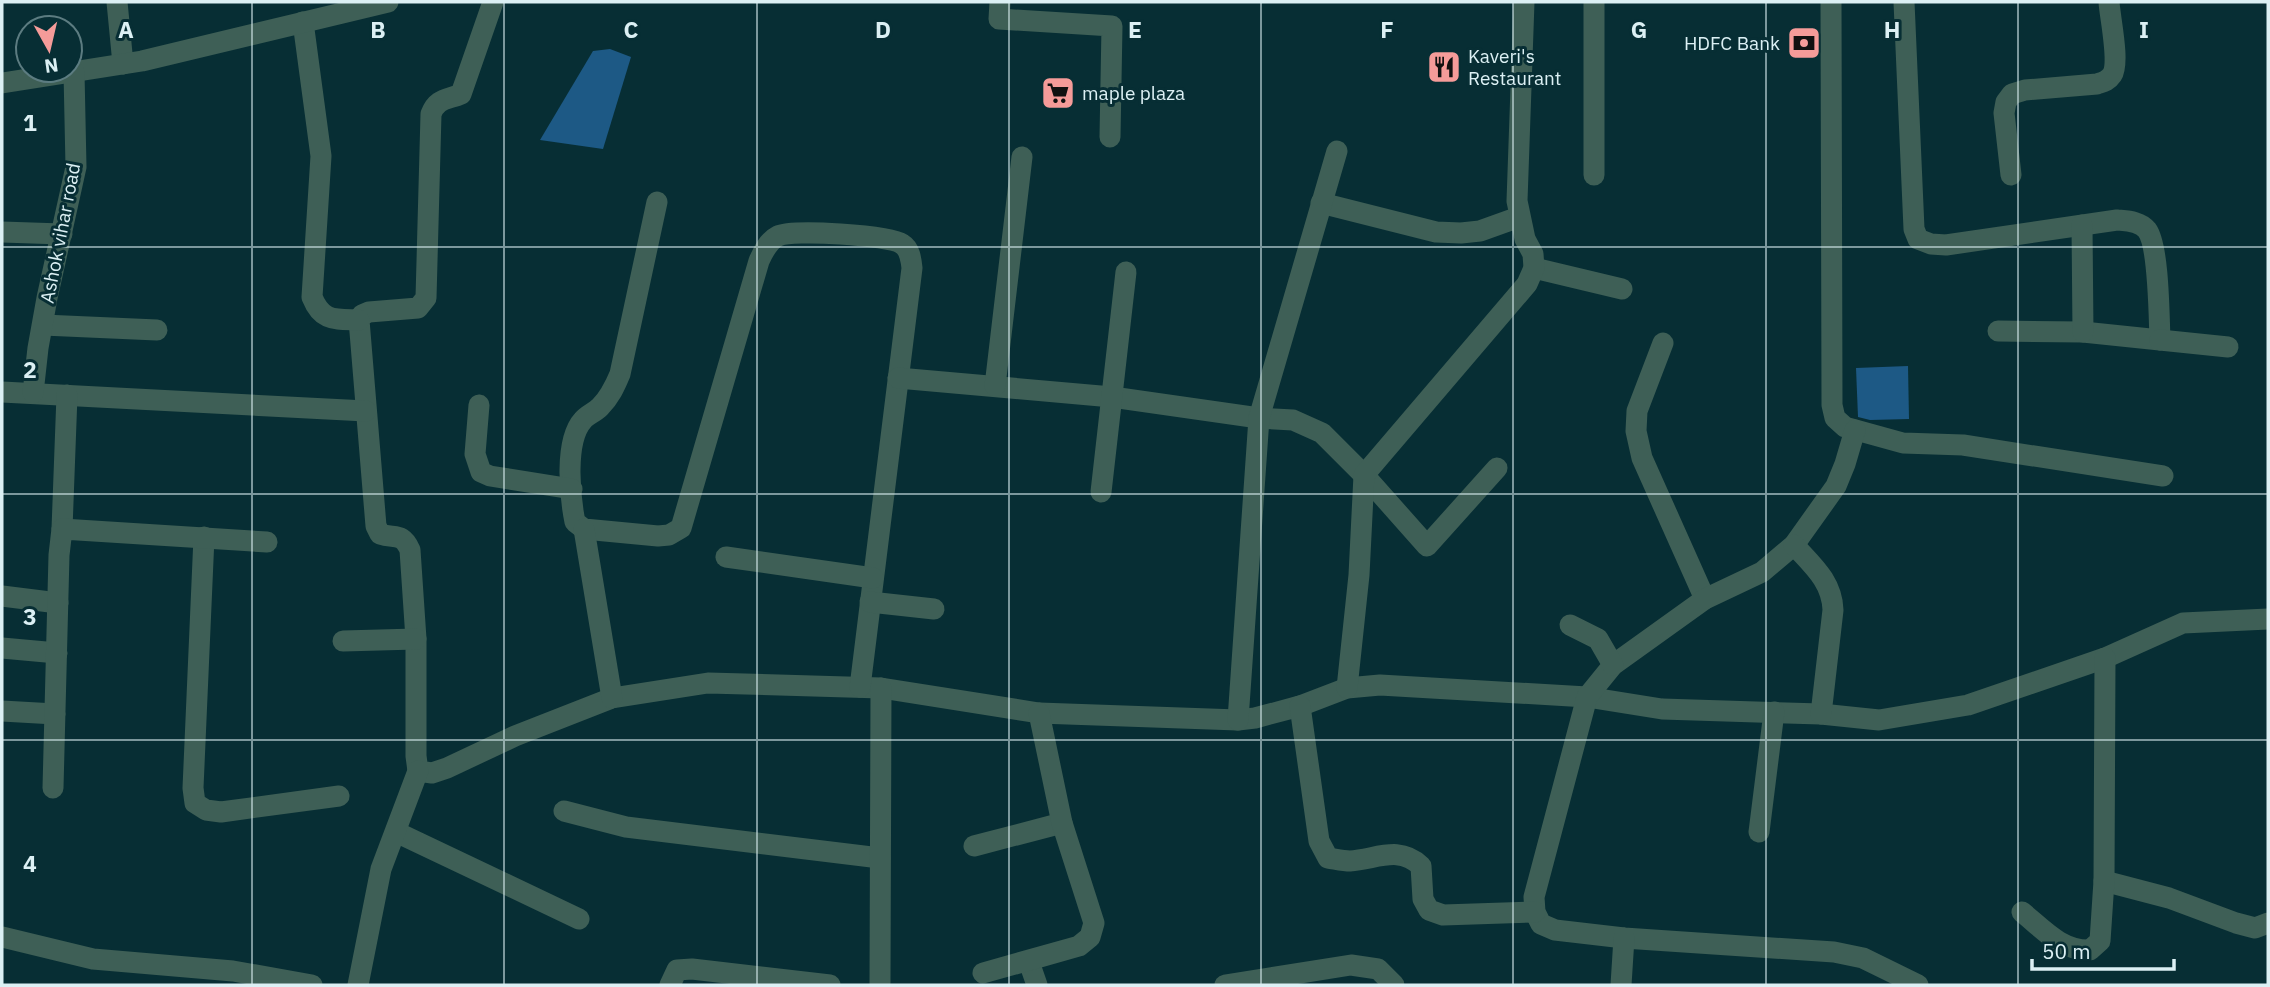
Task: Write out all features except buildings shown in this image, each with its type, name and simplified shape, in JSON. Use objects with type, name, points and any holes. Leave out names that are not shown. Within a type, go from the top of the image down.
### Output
[{"type":"street","points":[[117,2],[123,64]]},
{"type":"street","points":[[84,70],[123,64],[388,2]]},
{"type":"street","points":[[358,985],[381,869],[418,771],[416,639],[410,550],[406,541],[380,534],[376,526],[359,320],[362,314],[369,312],[418,308],[426,298],[430,114],[434,104],[440,100],[461,94],[493,2]]},
{"type":"street","points":[[1000,2],[999,19],[1112,26],[1110,137]]},
{"type":"street","points":[[1347,688],[1359,575],[1364,475],[1527,284],[1534,268],[1533,254],[1519,217],[1517,201],[1524,2]]},
{"type":"street","points":[[1594,2],[1594,175]]},
{"type":"street","points":[[1831,2],[1832,405],[1835,418],[1845,427],[1903,443],[1962,445],[2163,476]]},
{"type":"street","points":[[1904,2],[1914,229],[1918,239],[1945,245],[2117,220],[2137,223],[2147,230],[2154,245],[2160,340]]},
{"type":"street","points":[[2011,175],[2004,113],[2006,102],[2012,94],[2025,90],[2097,84],[2108,80],[2113,73],[2115,62],[2109,2]]},
{"type":"street","points":[[303,22],[321,156],[312,297],[316,307],[332,319],[359,320]]},
{"type":"street","name":"Ashok vihar road","points":[[33,393],[43,325],[76,167],[74,84]]},
{"type":"street","points":[[1238,720],[1259,418],[1336,151]]},
{"type":"street","points":[[995,386],[1021,157]]},
{"type":"street","points":[[657,202],[620,374],[611,395],[582,421],[574,435],[571,455],[575,522],[584,529],[658,536],[669,535],[681,528],[759,261],[767,245],[777,236],[796,232],[887,239],[903,244],[910,254],[912,268],[870,602],[870,687],[880,858],[880,985]]},
{"type":"street","points":[[1321,204],[1436,232],[1480,231],[1519,217]]},
{"type":"street","points":[[2082,225],[2083,332]]},
{"type":"street","points":[[2,232],[62,234]]},
{"type":"street","points":[[1534,268],[1622,289]]},
{"type":"street","points":[[1101,492],[1126,272]]},
{"type":"street","points":[[43,325],[157,330]]},
{"type":"street","points":[[1998,331],[2083,332],[2228,347]]},
{"type":"street","points":[[1663,343],[1637,411],[1636,431],[1642,458],[1705,599]]},
{"type":"street","points":[[898,378],[1112,397],[1259,418],[1293,420],[1322,433],[1364,475],[1427,546],[1497,468]]},
{"type":"street","points":[[2,392],[366,411]]},
{"type":"street","points":[[53,788],[67,395]]},
{"type":"street","points":[[479,405],[475,454],[481,472],[490,476],[572,489]]},
{"type":"street","points":[[1855,430],[1836,486],[1794,545],[1762,572],[1705,599],[1613,665],[1587,697],[1534,897],[1535,912],[1541,924],[1555,930],[1624,938],[1834,952],[1863,958],[1918,985]]},
{"type":"street","points":[[62,529],[267,542]]},
{"type":"street","points":[[584,529],[612,698]]},
{"type":"street","points":[[204,537],[192,788],[195,803],[206,810],[221,811],[339,796]]},
{"type":"street","points":[[1794,545],[1833,594],[1821,714]]},
{"type":"street","points":[[726,557],[873,578]]},
{"type":"street","points":[[2,596],[58,603]]},
{"type":"street","points":[[870,602],[934,609]]},
{"type":"street","points":[[418,771],[432,773],[447,768],[515,736],[612,698],[708,683],[870,687],[1039,713],[1238,720],[1300,706],[1347,688],[1380,685],[1587,697],[1662,709],[1821,714],[1879,720],[1968,705],[2105,658],[2183,623],[2268,619]]},
{"type":"street","points":[[1570,625],[1598,639],[1613,665]]},
{"type":"street","points":[[343,641],[416,639]]},
{"type":"street","points":[[2,648],[57,653]]},
{"type":"street","points":[[2022,912],[2060,944],[2077,950],[2090,950],[2100,941],[2105,881],[2105,658]]},
{"type":"street","points":[[1300,706],[1319,841],[1328,858],[1348,861],[1393,854],[1412,857],[1421,866],[1423,899],[1429,910],[1443,915],[1535,912]]},
{"type":"street","points":[[2,712],[55,714]]},
{"type":"street","points":[[1759,832],[1774,712]]},
{"type":"street","points":[[983,973],[1079,946],[1090,937],[1094,923],[1062,823],[1039,713]]},
{"type":"street","points":[[564,811],[626,827],[880,858]]},
{"type":"street","points":[[974,846],[1062,823]]},
{"type":"street","points":[[396,832],[579,919]]},
{"type":"street","points":[[2105,881],[2169,898],[2255,928],[2268,923]]},
{"type":"street","points":[[2,937],[93,959],[232,978],[312,985]]},
{"type":"street","points":[[1620,985],[1624,938]]},
{"type":"street","points":[[1029,962],[1037,985]]},
{"type":"street","points":[[1228,985],[1351,965],[1378,969],[1394,985]]},
{"type":"street","points":[[670,985],[677,970],[692,969],[830,985]]},
{"type":"place","name":"HDFC Bank","points":[[1804,43]]},
{"type":"place","name":"Kaveri's Restaurant","points":[[1444,67]]},
{"type":"place","name":"maple plaza","points":[[1058,93]]}]
